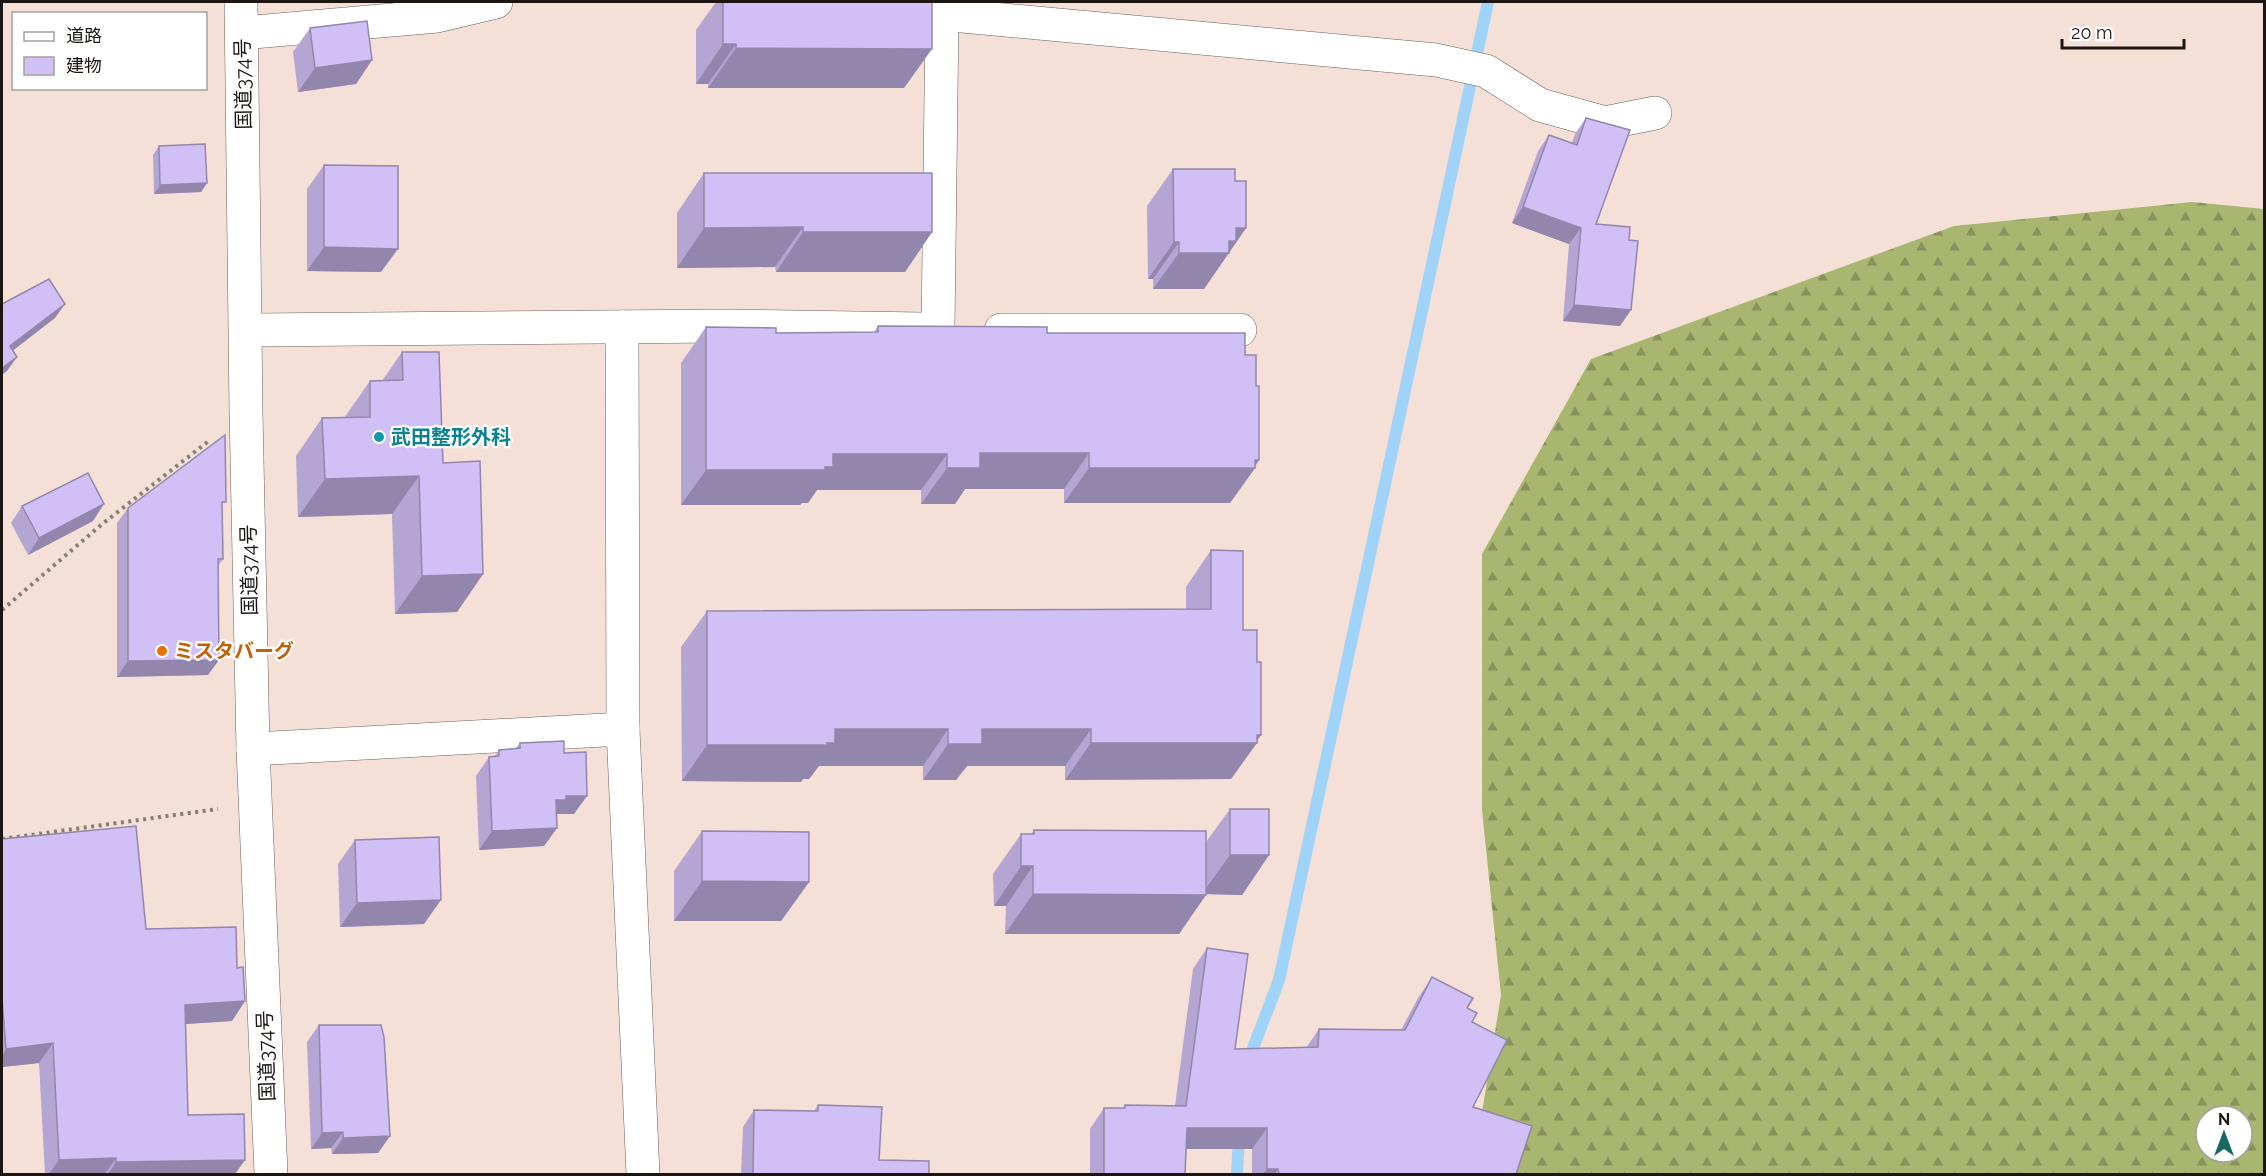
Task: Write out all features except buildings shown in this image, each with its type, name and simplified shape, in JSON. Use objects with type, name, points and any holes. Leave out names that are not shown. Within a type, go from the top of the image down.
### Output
[{"type":"main road","points":[[241,17],[437,16],[496,2]]},
{"type":"main road","points":[[811,2],[942,16],[1436,60],[1486,71],[1540,105],[1605,123],[1656,113]]},
{"type":"main road","points":[[938,329],[942,16]]},
{"type":"main road","name":"国道374号","points":[[241,17],[253,749],[271,1174]]},
{"type":"main road","points":[[622,327],[623,729],[643,1174]]},
{"type":"main road","points":[[247,330],[622,327],[1240,330]]},
{"type":"main road","points":[[253,749],[623,729]]},
{"type":"path","points":[[2,610],[101,525],[246,411]]},
{"type":"path","points":[[2,839],[256,804]]},
{"type":"green space","points":[[2192,202],[2264,209],[2264,1174],[1472,1174],[1501,995],[1482,810],[1482,554],[1591,359],[1954,226]]},
{"type":"waterway","points":[[1247,1064],[1279,980],[1488,2]]},
{"type":"waterway","points":[[1237,1174],[1239,1135]]},
{"type":"place","name":"武田整形外科","points":[[379,437]]},
{"type":"place","name":"ミスタバーグ","points":[[162,651]]}]
